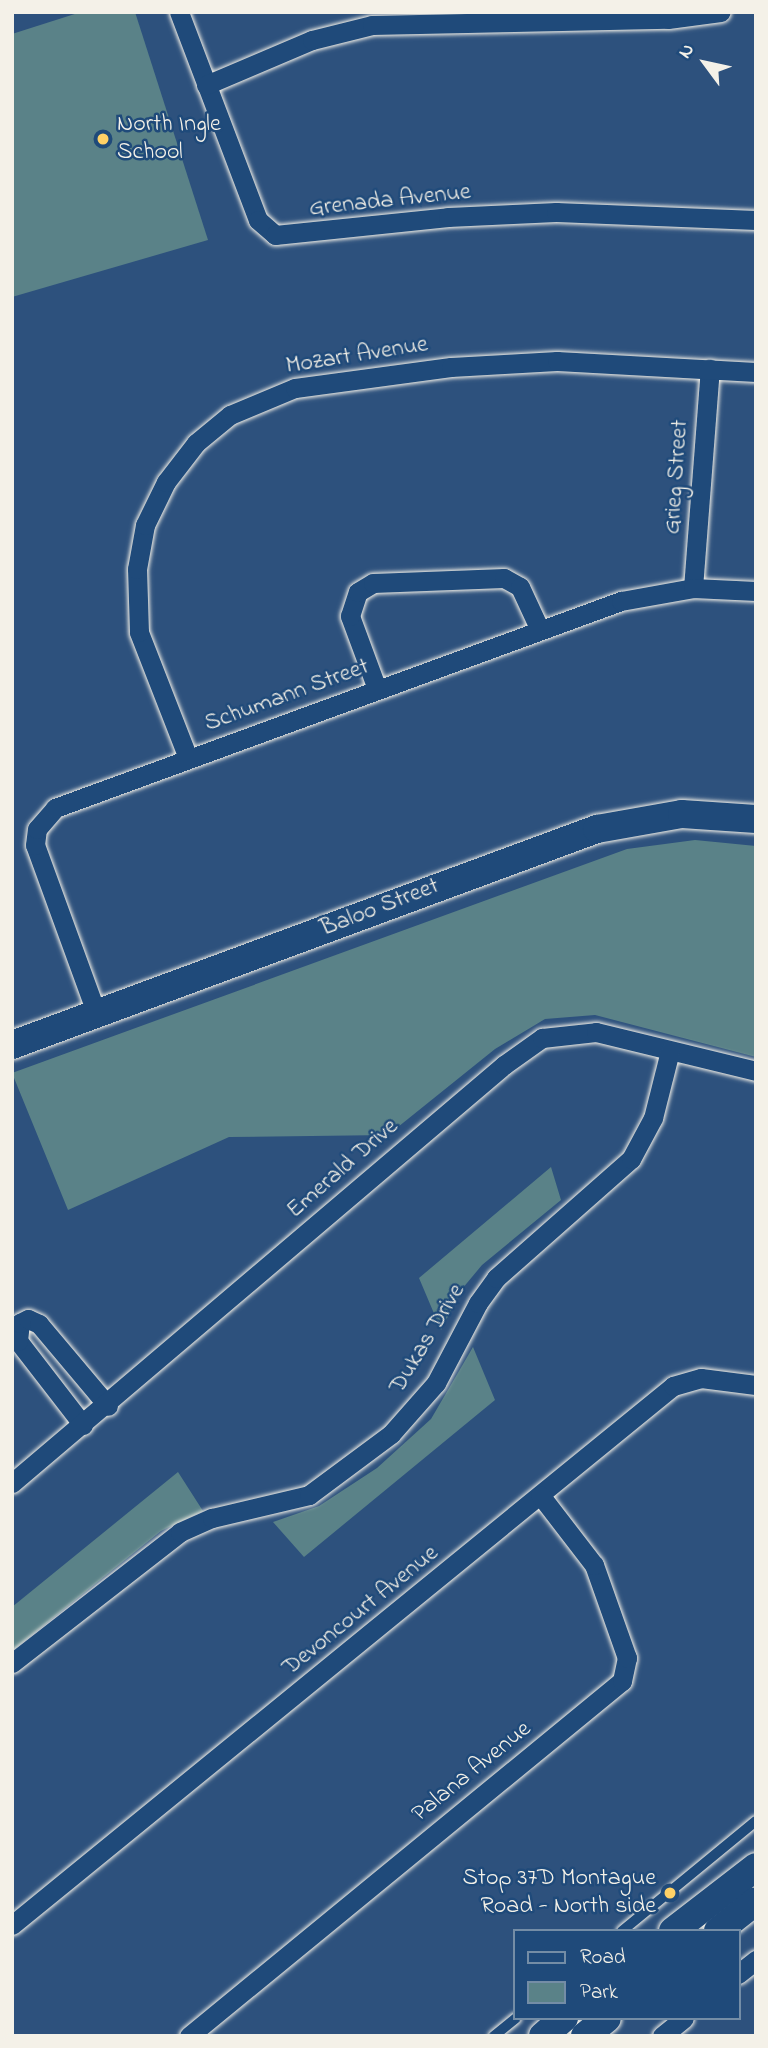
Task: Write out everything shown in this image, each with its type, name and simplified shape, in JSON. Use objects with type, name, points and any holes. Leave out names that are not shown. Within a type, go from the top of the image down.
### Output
[{"type":"street","name":"Grenada Avenue","points":[[179,12],[258,220],[279,236],[448,217],[556,212],[756,220]]},
{"type":"street","points":[[206,85],[358,20],[558,17],[668,19],[721,12]]},
{"type":"street","name":"Mozart Avenue","points":[[188,758],[139,632],[137,569],[145,525],[166,482],[196,443],[230,415],[295,388],[441,368],[556,361],[756,372]]},
{"type":"street","name":"Grieg Street","points":[[693,588],[710,369]]},
{"type":"street","points":[[377,689],[350,617],[358,592],[373,583],[504,578],[525,595],[540,630]]},
{"type":"street","name":"Schumann Street","points":[[97,1015],[35,845],[37,829],[55,808],[621,601],[693,588],[756,591]]},
{"type":"street","name":"Baloo Street","points":[[12,1045],[597,829],[682,814],[756,819]]},
{"type":"street","name":"Emerald Drive","points":[[12,1483],[108,1406],[533,1043],[555,1034],[585,1031],[756,1071]]},
{"type":"street","name":"Dukas Drive","points":[[12,1663],[180,1532],[212,1518],[309,1495],[391,1434],[431,1390],[478,1303],[496,1278],[613,1180],[631,1159],[653,1118],[670,1051]]},
{"type":"street","points":[[83,1425],[18,1341],[20,1323],[28,1319],[39,1324],[108,1406]]},
{"type":"street","name":"Devoncourt Avenue","points":[[12,1925],[673,1386],[701,1378],[756,1385]]},
{"type":"street","name":"Palana Avenue","points":[[189,2036],[622,1681],[627,1658],[594,1565],[540,1494]]},
{"type":"street","points":[[676,1929],[756,1867]]},
{"type":"street","points":[[721,1929],[756,1901]]},
{"type":"street","points":[[740,1972],[756,1960]]},
{"type":"street","points":[[543,2036],[562,2020]]},
{"type":"street","points":[[585,2036],[605,2020]]},
{"type":"street","points":[[662,2036],[682,2020]]},
{"type":"lane","points":[[624,1929],[756,1821]]},
{"type":"lane","points":[[500,2034],[514,2020]]},
{"type":"green space","name":"North Ingle School","points":[[81,12],[135,12],[208,240],[12,297],[12,34]]},
{"type":"green space","points":[[695,840],[756,846],[756,1057],[595,1015],[545,1019],[495,1049],[388,1135],[229,1137],[68,1210],[12,1073],[627,849]]},
{"type":"green space","points":[[551,1167],[561,1200],[482,1265],[462,1289],[441,1330],[419,1278]]},
{"type":"green space","points":[[473,1347],[495,1400],[304,1557],[273,1522],[319,1506],[377,1468],[431,1419]]},
{"type":"green space","points":[[178,1472],[203,1511],[161,1531],[12,1651],[12,1607]]},
{"type":"place","name":"North Ingle School","points":[[103,139]]},
{"type":"place","name":"Stop 37D Montague Road - North side","points":[[670,1893]]}]
